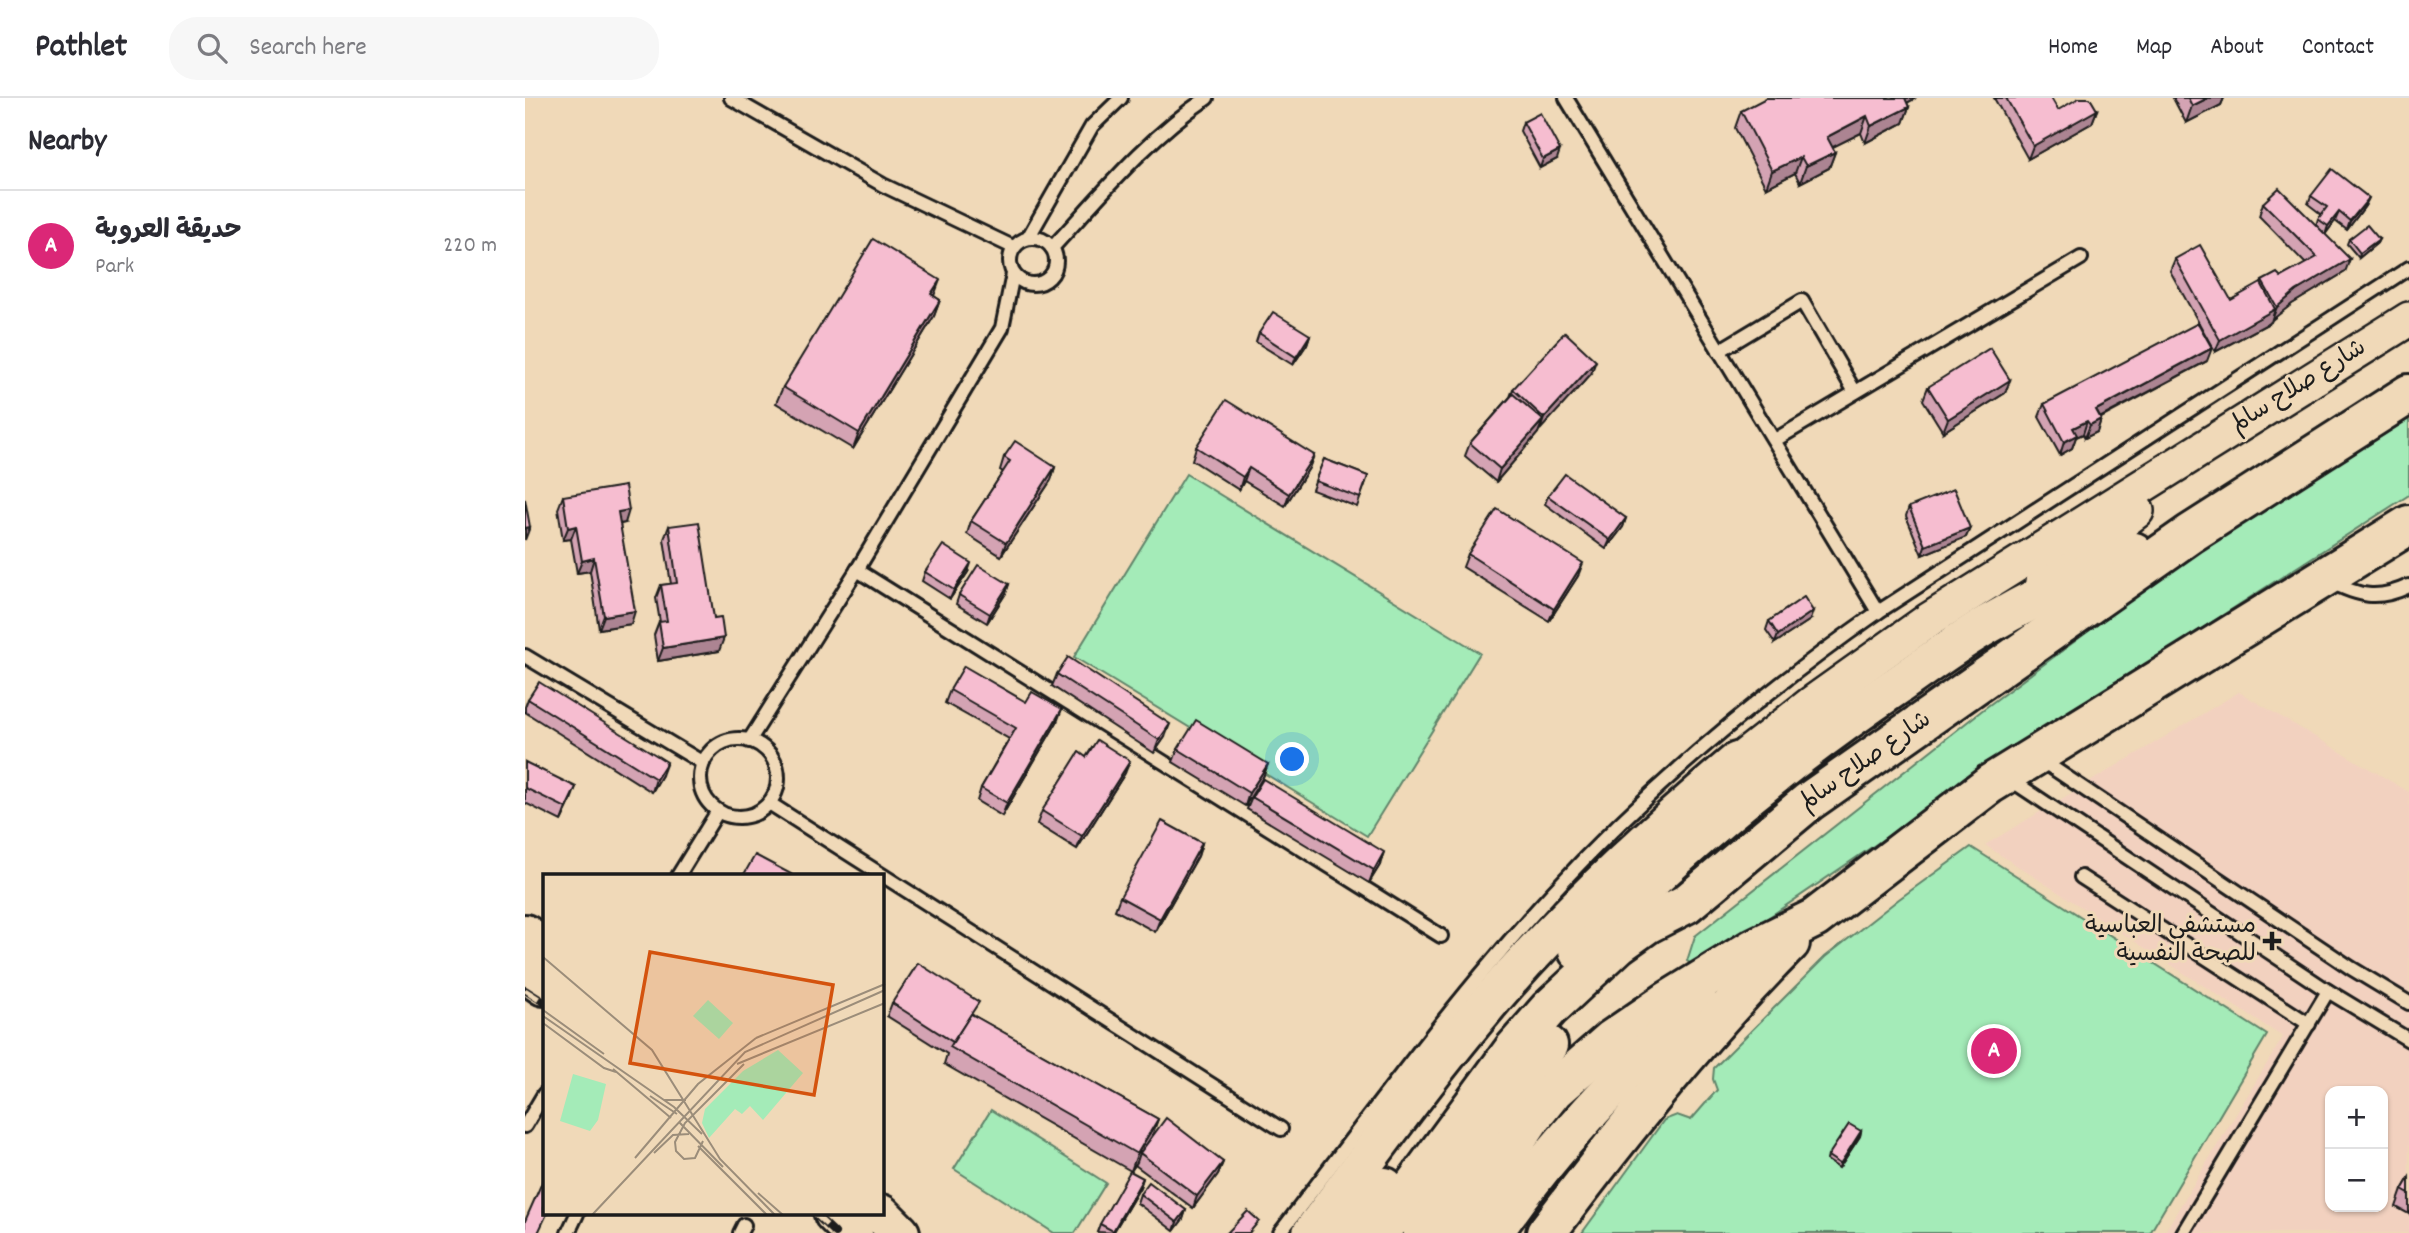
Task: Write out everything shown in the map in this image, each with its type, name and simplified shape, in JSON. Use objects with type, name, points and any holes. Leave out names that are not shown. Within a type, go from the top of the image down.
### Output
[{"type":"highway","name":"شارع صلاح سالم","points":[[1422,1233],[1550,1042],[1616,971],[1647,925],[1686,904],[1808,803],[2190,534],[2409,394]]},
{"type":"highway","points":[[1546,1233],[1624,1130],[1685,1058],[1748,985],[1815,918],[2019,766],[2409,525]]},
{"type":"highway","points":[[1350,1233],[1495,1042],[1601,928],[1668,865],[1747,797],[1829,733],[1987,625],[2117,559],[2190,534]]},
{"type":"highway","points":[[1312,1233],[1446,1055],[1510,979],[1623,862],[1737,762]]},
{"type":"highway","points":[[1454,1233],[1530,1120],[1555,1090],[1611,1040],[1754,948],[1815,918]]},
{"type":"highway","points":[[1379,1233],[1533,1027],[1619,944],[1647,925]]},
{"type":"highway","points":[[525,934],[543,945]]},
{"type":"highway","points":[[1498,1226],[1555,1153],[1621,1080],[1754,948]]},
{"type":"highway","points":[[525,974],[543,985]]},
{"type":"highway","points":[[836,1216],[853,1233]]},
{"type":"highway","points":[[883,1216],[900,1233]]},
{"type":"main road","name":"شارع صلاح سالم","points":[[1737,762],[1812,703],[1930,619],[2409,319]]},
{"type":"main road","points":[[1987,625],[2174,484],[2216,439]]},
{"type":"lane","points":[[731,98],[883,185],[1013,247]]},
{"type":"lane","points":[[1028,238],[1092,126],[1121,98]]},
{"type":"lane","points":[[1052,248],[1131,162],[1177,118],[1207,98]]},
{"type":"lane","points":[[1566,98],[1878,612]]},
{"type":"lane","points":[[1028,238],[1046,241],[1056,257],[1052,274],[1037,284],[1019,280],[1009,265],[1013,247],[1028,238]]},
{"type":"lane","points":[[1775,440],[2081,258]]},
{"type":"lane","points":[[1280,1233],[1443,1022],[1554,890],[1677,769],[1811,659],[1878,612],[2409,268]]},
{"type":"lane","points":[[749,741],[857,570],[1002,328],[1013,274]]},
{"type":"lane","points":[[1719,351],[1802,301],[1855,392]]},
{"type":"lane","points":[[857,570],[1441,936]]},
{"type":"lane","points":[[2322,578],[2357,595],[2374,596],[2409,586]]},
{"type":"lane","points":[[525,656],[703,763]]},
{"type":"lane","points":[[727,741],[749,741],[759,745],[774,761],[777,783],[769,803],[750,815],[728,816],[718,811],[703,795],[700,773],[703,763],[717,746],[727,741]]},
{"type":"lane","points":[[2019,766],[2328,991],[2409,1040]]},
{"type":"lane","points":[[2019,766],[2409,1003]]},
{"type":"lane","points":[[769,803],[881,874]]},
{"type":"lane","points":[[679,874],[718,811]]},
{"type":"lane","points":[[884,876],[1281,1129]]},
{"type":"lane","points":[[2081,877],[2309,1024]]},
{"type":"lane","points":[[2183,1233],[2328,991]]},
{"type":"lane","points":[[525,1126],[543,1096]]},
{"type":"lane","points":[[568,1233],[576,1216]]},
{"type":"shaded area","name":"مستشفى العباسية للصحة النفسية","points":[[2239,692],[2409,792],[2409,1233],[2164,1233],[2283,1037],[1985,845]]},
{"type":"green space","points":[[2409,419],[2409,495],[2032,738],[1696,967],[1687,961],[1695,936],[1985,708],[2187,558]]},
{"type":"green space","points":[[1186,474],[1480,653],[1367,836],[1074,657]]},
{"type":"green space","points":[[1971,847],[2267,1035],[2150,1233],[1582,1233],[1664,1120],[1677,1115],[1691,1120],[1717,1090],[1713,1079],[1714,1068],[1825,957]]},
{"type":"green space","points":[[991,1110],[1106,1183],[1075,1233],[1054,1233],[954,1169]]},
{"type":"building","points":[[1766,98],[1905,98],[1909,107],[1871,126],[1867,116],[1827,137],[1835,152],[1806,166],[1801,157],[1772,171],[1741,111]]},
{"type":"building","points":[[2006,98],[2051,98],[2058,110],[2079,98],[2090,98],[2097,110],[2033,146]]},
{"type":"building","points":[[2188,98],[2208,98],[2192,106]]},
{"type":"building","points":[[1540,113],[1560,150],[1543,159],[1523,122]]},
{"type":"building","points":[[2332,169],[2369,198],[2350,221],[2339,212],[2328,226],[2318,219],[2327,207],[2311,196]]},
{"type":"building","points":[[2279,188],[2350,259],[2296,291],[2277,307],[2262,281],[2277,273],[2281,277],[2317,257],[2263,203]]},
{"type":"building","points":[[2367,225],[2379,239],[2360,253],[2349,239]]},
{"type":"building","points":[[873,239],[940,280],[931,294],[940,300],[859,433],[783,387]]},
{"type":"building","points":[[2200,245],[2231,300],[2261,283],[2275,309],[2220,340],[2175,259]]},
{"type":"building","points":[[1273,312],[1310,335],[1296,357],[1259,333]]},
{"type":"building","points":[[2198,323],[2212,348],[2096,410],[2101,419],[2090,425],[2087,421],[2073,428],[2077,435],[2064,442],[2044,404]]},
{"type":"building","points":[[1565,332],[1596,361],[1544,418],[1513,389]]},
{"type":"building","points":[[1990,348],[2010,380],[1948,419],[1928,387]]},
{"type":"building","points":[[1513,394],[1543,420],[1500,469],[1470,443]]},
{"type":"building","points":[[1226,400],[1314,455],[1289,494],[1249,468],[1243,477],[1196,447]]},
{"type":"building","points":[[1015,441],[1055,467],[1006,543],[971,521],[1010,461],[1004,457]]},
{"type":"building","points":[[1324,459],[1368,476],[1360,498],[1315,481]]},
{"type":"building","points":[[1565,474],[1626,518],[1610,540],[1548,496]]},
{"type":"building","points":[[625,486],[629,510],[618,512],[635,611],[604,616],[594,558],[582,561],[576,526],[568,528],[563,496]]},
{"type":"building","points":[[1954,489],[1970,528],[1925,546],[1909,507]]},
{"type":"building","points":[[525,499],[530,527],[525,528]]},
{"type":"building","points":[[1497,509],[1583,563],[1554,609],[1468,554]]},
{"type":"building","points":[[699,522],[714,618],[721,617],[724,638],[663,648],[659,622],[667,621],[661,585],[677,583],[669,526]]},
{"type":"building","points":[[943,545],[971,563],[954,590],[925,572]]},
{"type":"building","points":[[978,565],[1009,584],[990,614],[959,595]]},
{"type":"building","points":[[1804,597],[1813,611],[1778,635],[1769,621]]},
{"type":"building","points":[[1068,657],[1170,724],[1159,740],[1057,674]]},
{"type":"building","points":[[964,666],[1026,702],[1032,692],[1062,709],[1007,803],[981,788],[1016,728],[950,690]]},
{"type":"building","points":[[539,682],[667,762],[656,779],[528,699]]},
{"type":"building","points":[[1196,720],[1268,764],[1249,793],[1178,749]]},
{"type":"building","points":[[1097,740],[1130,761],[1082,836],[1042,811],[1079,752],[1086,757]]},
{"type":"building","points":[[525,762],[576,787],[566,808],[525,788]]},
{"type":"building","points":[[1263,779],[1384,852],[1374,870],[1252,797]]},
{"type":"building","points":[[1162,821],[1202,843],[1160,919],[1120,897]]},
{"type":"building","points":[[755,855],[791,874],[744,874]]},
{"type":"building","points":[[918,963],[979,1002],[953,1042],[892,1003]]},
{"type":"building","points":[[971,1014],[1158,1119],[1137,1154],[950,1047]]},
{"type":"building","points":[[1166,1118],[1223,1162],[1197,1196],[1140,1153]]},
{"type":"building","points":[[1849,1124],[1861,1131],[1840,1164],[1828,1156]]},
{"type":"building","points":[[1130,1171],[1143,1178],[1113,1231],[1100,1224]]},
{"type":"building","points":[[2409,1178],[2409,1194],[2402,1190]]},
{"type":"building","points":[[543,1180],[543,1216],[546,1216],[538,1233],[525,1233],[525,1221]]},
{"type":"building","points":[[1149,1182],[1186,1210],[1177,1222],[1140,1194]]},
{"type":"building","points":[[1248,1211],[1259,1221],[1249,1233],[1227,1233]]},
{"type":"railway","points":[[525,990],[543,1001]]},
{"type":"railway","points":[[817,1216],[835,1233]]},
{"type":"place","name":"مستشفى العباسية للصحة النفسية","points":[[2272,941]]},
{"type":"place","name":"حديقة العروبة","points":[[1994,1051]]}]
